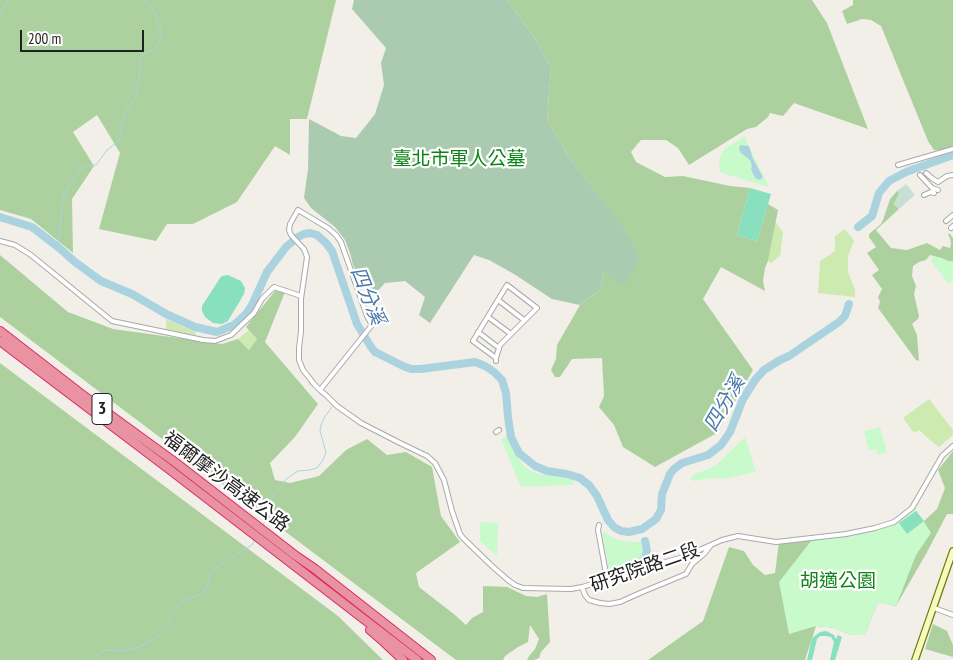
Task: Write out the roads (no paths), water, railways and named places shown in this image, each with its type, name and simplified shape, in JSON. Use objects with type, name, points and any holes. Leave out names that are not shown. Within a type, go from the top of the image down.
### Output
[{"type":"highway","name":"福爾摩沙高速公路","points":[[0,332],[176,464],[202,489],[291,564],[417,660]]},
{"type":"highway","name":"福爾摩沙高速公路","points":[[0,341],[315,569],[430,658]]},
{"type":"highway","points":[[314,581],[403,660]]},
{"type":"main road","points":[[915,660],[953,551]]},
{"type":"street","points":[[898,165],[953,149]]},
{"type":"street","points":[[926,173],[938,182],[947,176],[953,175]]},
{"type":"street","points":[[920,175],[936,192],[924,195]]},
{"type":"street","points":[[320,390],[372,325],[367,316],[341,242],[328,228],[298,210],[290,224],[289,230],[304,249],[307,257],[301,296],[299,348],[299,360],[307,375],[320,390],[337,406],[361,423],[427,456],[435,463],[444,480],[460,534],[508,580],[516,586],[523,588],[571,589],[582,587]]},
{"type":"street","points":[[946,222],[953,215]]},
{"type":"street","points":[[0,241],[15,245],[31,255],[112,321],[203,340],[215,341],[231,335],[254,313],[262,299],[274,287],[301,296]]},
{"type":"street","points":[[506,285],[537,308],[499,348],[496,360],[473,341],[488,317],[506,285]]},
{"type":"street","points":[[498,300],[524,320]]},
{"type":"street","points":[[488,317],[511,334]]},
{"type":"street","points":[[478,332],[499,348]]},
{"type":"street","name":"研究院路二段","points":[[711,545],[692,564],[686,574],[620,602],[609,604],[589,600],[582,587],[686,556],[722,540],[738,536],[776,542],[875,528],[894,522],[912,508],[942,456],[953,446]]},
{"type":"street","points":[[599,525],[598,530],[607,579]]},
{"type":"street","points":[[934,608],[953,615]]},
{"type":"water","points":[[740,145],[749,146],[753,159],[763,177],[760,180],[755,178],[750,160],[741,153]]},
{"type":"waterway","points":[[0,14],[7,0]]},
{"type":"waterway","points":[[58,247],[63,197],[78,172],[85,166],[96,165],[107,150],[119,141],[126,111],[136,96],[140,60],[145,53],[156,48],[162,33],[154,11],[145,0]]},
{"type":"waterway","name":"四分溪","points":[[858,227],[872,216],[879,193],[889,181],[906,172],[953,155]]},
{"type":"waterway","name":"四分溪","points":[[0,217],[32,227],[101,281],[132,294],[166,314],[195,327],[217,332],[234,325],[246,314],[267,272],[286,247],[304,234],[317,235],[332,251],[357,324],[375,352],[411,369],[475,362],[494,372],[502,380],[506,393],[511,437],[519,453],[535,466],[547,471],[580,478],[589,485],[597,496],[608,520],[614,527],[621,531],[629,532],[642,529],[656,519],[661,510],[662,494],[674,469],[682,463],[708,455],[721,445],[730,432],[743,399],[764,370],[789,356],[839,322],[845,316],[849,304]]},
{"type":"waterway","name":"四分溪","points":[[373,356],[375,352]]},
{"type":"waterway","points":[[262,527],[268,505],[285,480],[298,471],[317,468],[323,460],[326,452],[320,431],[321,425],[332,407]]},
{"type":"waterway","points":[[172,610],[179,604],[207,589],[211,572],[252,545],[255,539]]},
{"type":"waterway","points":[[611,573],[640,563],[645,558],[647,550],[645,541]]},
{"type":"waterway","points":[[91,660],[104,650],[123,651],[139,647],[153,640],[168,627],[172,617]]},
{"type":"park label","name":"臺北市軍人公墓","points":[[459,160]]},
{"type":"park label","name":"胡適公園","points":[[838,582]]}]
